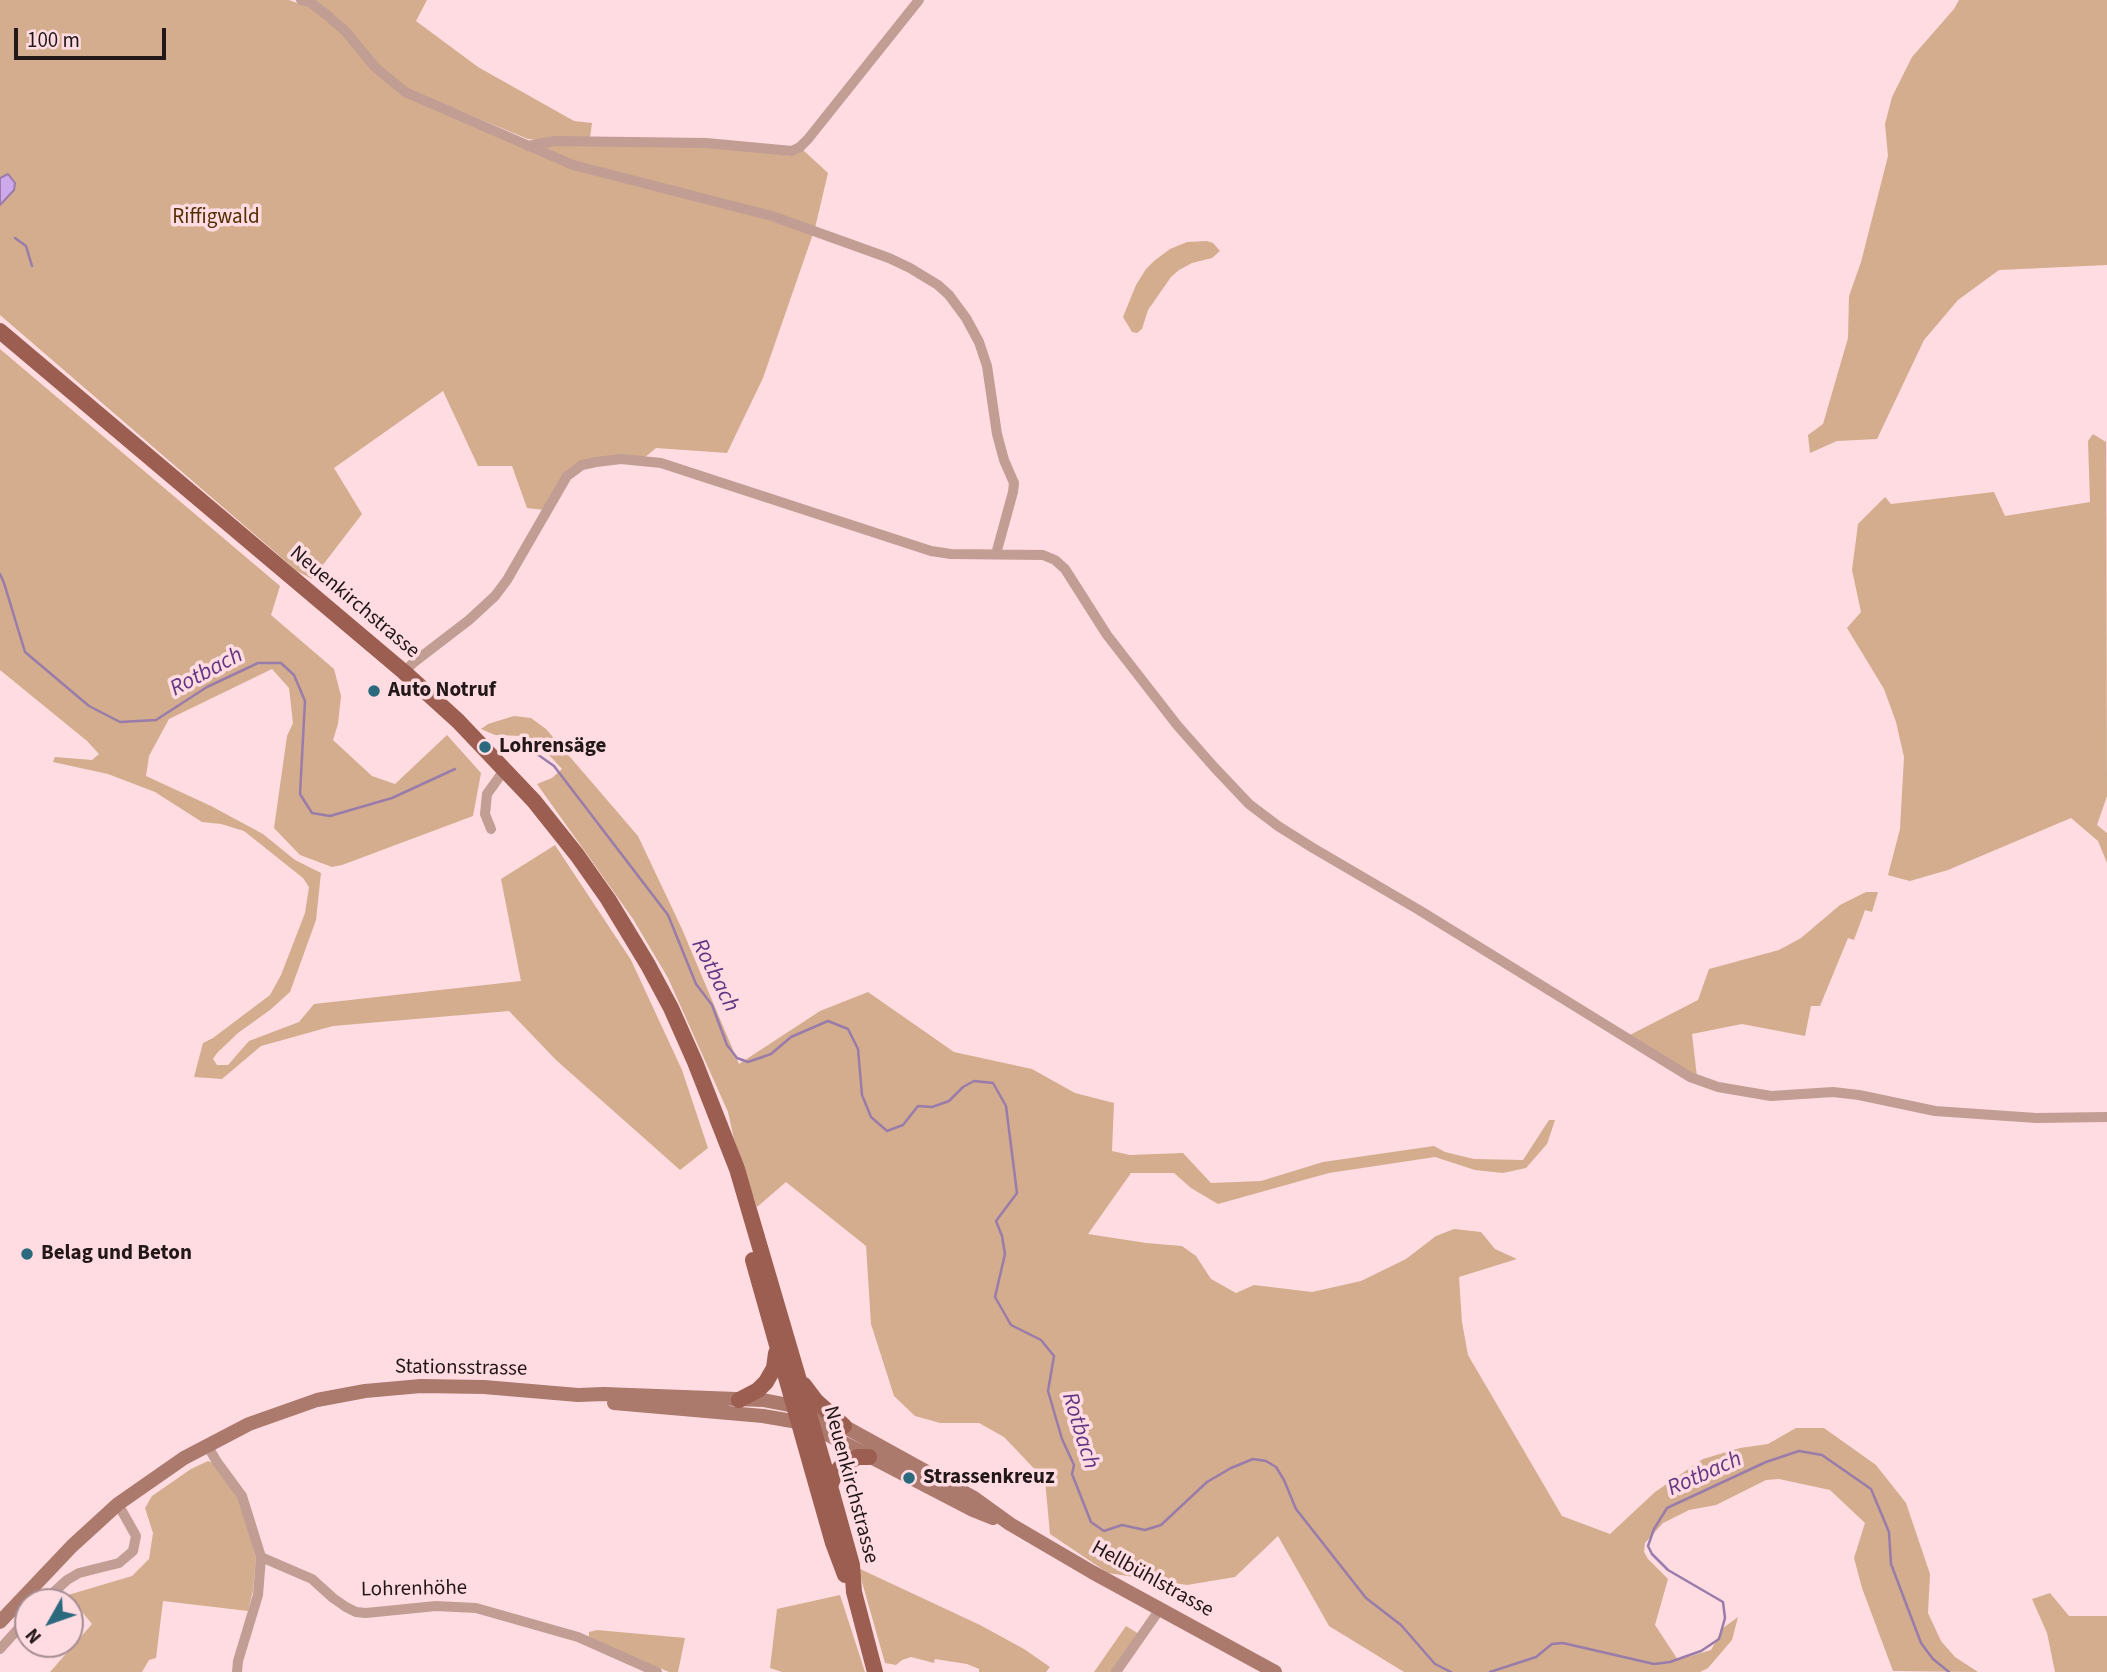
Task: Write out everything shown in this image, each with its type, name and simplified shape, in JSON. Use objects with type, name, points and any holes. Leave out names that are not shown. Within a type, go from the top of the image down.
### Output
[{"type":"main road","name":"Neuenkirchstrasse","points":[[0,331],[404,672],[458,721],[534,802],[608,899],[671,1008],[737,1170],[800,1380],[803,1417],[833,1543],[854,1592]]},
{"type":"main road","name":"Neuenkirchstrasse","points":[[724,1139],[728,1168],[777,1347],[830,1486],[852,1565],[854,1592]]},
{"type":"main road","points":[[739,1400],[758,1390],[769,1379],[774,1368],[777,1347]]},
{"type":"main road","points":[[800,1380],[821,1405],[844,1426]]},
{"type":"main road","name":"Stationsstrasse","points":[[0,1622],[72,1546],[118,1504],[167,1469],[249,1424],[317,1400],[411,1386],[484,1387],[578,1395],[771,1401],[803,1417]]},
{"type":"main road","name":"Stationsstrasse","points":[[578,1395],[610,1403],[803,1417]]},
{"type":"main road","name":"Hellbühlstrasse","points":[[803,1417],[844,1426],[974,1498],[1010,1524],[1275,1672]]},
{"type":"main road","name":"Hellbühlstrasse","points":[[803,1417],[869,1457],[973,1510],[1010,1524]]},
{"type":"main road","points":[[830,1486],[843,1464],[858,1457],[869,1457]]},
{"type":"main road","points":[[854,1592],[875,1672]]},
{"type":"street","points":[[301,0],[311,3],[327,15],[346,32],[375,67],[405,92],[573,166],[772,216],[889,258],[938,285],[967,318],[979,342],[987,366],[997,435],[1014,484],[996,554]]},
{"type":"street","points":[[528,146],[554,141],[632,142],[706,144],[792,151],[808,138],[919,0]]},
{"type":"street","points":[[404,672],[495,596],[568,476],[582,465],[596,462],[621,459],[661,464],[931,551],[951,554],[1043,555],[1055,559],[1066,569],[1107,635],[1177,725],[1249,804],[1278,826],[1419,909],[1690,1077],[1718,1087],[1771,1096],[1833,1092],[1935,1111],[2036,1118],[2107,1117]]},
{"type":"street","points":[[491,830],[485,814],[487,794],[505,769]]},
{"type":"street","points":[[207,1445],[242,1496],[261,1557],[258,1595],[237,1672]]},
{"type":"street","points":[[58,1588],[79,1573],[119,1563],[134,1551],[136,1536],[118,1504]]},
{"type":"street","name":"Lohrenhöhe","points":[[261,1557],[312,1578],[339,1603],[356,1612],[436,1606],[476,1608],[578,1637],[657,1672]]},
{"type":"street","points":[[1116,1672],[1160,1609]]},
{"type":"street","points":[[0,1649],[14,1634]]},
{"type":"green space","name":"Riffigwald","points":[[0,0],[289,0],[310,8],[329,21],[391,86],[538,152],[551,144],[727,148],[793,156],[803,150],[828,173],[815,228],[763,378],[727,453],[656,448],[643,459],[579,464],[544,510],[527,508],[512,466],[478,466],[443,391],[334,468],[362,514],[312,579],[297,571],[0,315]]},
{"type":"green space","points":[[308,0],[427,0],[416,21],[478,67],[574,121],[592,123],[590,138],[544,141],[528,139],[409,90],[385,73]]},
{"type":"green space","points":[[1959,0],[2107,0],[2107,265],[1999,270],[1958,300],[1924,340],[1877,439],[1837,441],[1810,453],[1808,435],[1823,424],[1848,338],[1849,296],[1861,262],[1888,156],[1885,124],[1892,97],[1912,57]]},
{"type":"green space","points":[[1207,241],[1220,251],[1212,258],[1192,263],[1171,277],[1148,310],[1142,329],[1137,333],[1132,332],[1123,317],[1136,285],[1146,269],[1170,249],[1187,242]]},
{"type":"green space","points":[[0,349],[280,586],[271,615],[334,669],[341,696],[333,740],[372,776],[395,784],[447,735],[481,773],[473,816],[332,867],[300,855],[274,828],[287,736],[293,723],[289,688],[272,669],[169,719],[149,756],[146,776],[263,834],[295,860],[321,873],[316,920],[290,992],[217,1053],[213,1059],[217,1065],[228,1065],[249,1041],[299,1022],[314,1004],[521,981],[501,879],[555,845],[631,960],[682,1070],[708,1148],[680,1170],[556,1060],[509,1011],[333,1026],[261,1046],[222,1079],[194,1077],[203,1043],[270,995],[281,975],[305,913],[309,887],[303,878],[244,831],[202,822],[155,792],[108,774],[53,762],[55,757],[92,760],[99,754],[87,741],[0,670]]},
{"type":"green space","points":[[2093,434],[2106,442],[2107,796],[2097,825],[2107,833],[2107,863],[2098,841],[2071,818],[1948,870],[1910,881],[1888,875],[1900,829],[1904,757],[1896,722],[1884,689],[1847,628],[1861,612],[1852,570],[1858,524],[1885,497],[1891,504],[1994,492],[2005,516],[2090,502],[2088,441]]},
{"type":"green space","points":[[514,716],[531,718],[546,729],[638,836],[682,929],[739,1064],[820,1011],[868,992],[954,1052],[1032,1069],[1075,1093],[1114,1103],[1112,1151],[1130,1155],[1183,1153],[1211,1183],[1261,1181],[1323,1162],[1434,1146],[1445,1152],[1474,1159],[1523,1160],[1549,1120],[1555,1120],[1547,1144],[1526,1168],[1503,1173],[1475,1170],[1435,1157],[1329,1173],[1218,1204],[1191,1188],[1174,1173],[1131,1173],[1088,1234],[1182,1246],[1196,1256],[1211,1279],[1236,1293],[1254,1285],[1312,1292],[1361,1281],[1406,1259],[1436,1236],[1454,1229],[1481,1232],[1495,1249],[1517,1259],[1459,1277],[1462,1322],[1468,1355],[1562,1516],[1610,1534],[1655,1492],[1703,1459],[1740,1448],[1768,1444],[1796,1428],[1824,1428],[1876,1465],[1906,1503],[1930,1574],[1928,1613],[1941,1641],[1955,1657],[1978,1672],[1893,1671],[1862,1588],[1854,1558],[1865,1523],[1830,1490],[1779,1479],[1766,1480],[1716,1505],[1689,1510],[1663,1523],[1645,1543],[1644,1552],[1648,1559],[1668,1579],[1655,1625],[1678,1660],[1711,1650],[1723,1628],[1738,1617],[1732,1640],[1708,1668],[1700,1672],[1404,1672],[1329,1626],[1278,1536],[1235,1577],[1187,1585],[1108,1573],[1050,1534],[1045,1480],[1004,1437],[979,1423],[940,1423],[915,1416],[894,1396],[871,1324],[866,1246],[786,1182],[757,1207],[734,1139],[728,1112],[668,978],[633,919],[537,784],[552,778],[562,769],[540,745],[521,736],[495,735],[481,729]]},
{"type":"green space","points":[[1866,892],[1878,892],[1872,912],[1865,910],[1854,940],[1848,938],[1820,1006],[1811,1006],[1805,1036],[1742,1024],[1692,1034],[1697,1077],[1626,1037],[1698,1000],[1709,969],[1779,950],[1801,938],[1840,905]]},
{"type":"green space","points":[[208,1461],[213,1463],[238,1492],[256,1558],[248,1611],[163,1601],[156,1658],[149,1660],[142,1672],[50,1672],[62,1658],[84,1658],[84,1633],[92,1624],[84,1614],[84,1590],[132,1576],[149,1559],[153,1533],[145,1508],[152,1496],[191,1469]]},
{"type":"green space","points":[[858,1568],[980,1625],[1050,1667],[1046,1672],[979,1672],[979,1669],[967,1664],[935,1659],[934,1663],[911,1657],[896,1665],[885,1663]]},
{"type":"green space","points":[[2050,1593],[2069,1616],[2107,1616],[2107,1672],[2055,1672],[2047,1633],[2032,1599]]},
{"type":"green space","points":[[840,1595],[865,1672],[782,1672],[770,1668],[777,1609]]},
{"type":"green space","points":[[1126,1626],[1139,1634],[1112,1672],[1094,1672]]},
{"type":"green space","points":[[597,1630],[685,1638],[678,1672],[669,1672],[589,1638],[589,1632]]},
{"type":"shaded area","points":[[8,174],[15,183],[14,190],[0,205],[0,178]]},
{"type":"waterway","points":[[15,238],[26,246],[32,266]]},
{"type":"waterway","name":"Rotbach","points":[[0,574],[25,652],[89,706],[120,722],[156,720],[207,687],[258,663],[281,663],[294,675],[305,701],[300,794],[312,813],[330,816],[392,798],[455,769]]},
{"type":"waterway","name":"Rotbach","points":[[537,754],[554,766],[668,915],[696,984],[712,1005],[727,1045],[737,1058],[748,1062],[771,1054],[791,1037],[828,1021],[848,1029],[858,1049],[862,1095],[871,1117],[887,1131],[903,1125],[918,1106],[932,1107],[949,1101],[963,1087],[974,1081],[993,1083],[1006,1106],[1017,1193],[996,1221],[1005,1254],[995,1297],[1011,1325],[1041,1340],[1054,1356],[1048,1391],[1062,1439],[1074,1465],[1072,1474],[1091,1522],[1104,1531],[1122,1525],[1145,1530],[1161,1525],[1207,1482],[1253,1459],[1266,1461],[1276,1467],[1296,1509],[1366,1598],[1401,1625],[1435,1664],[1451,1672]]},
{"type":"waterway","name":"Rotbach","points":[[1490,1672],[1536,1657],[1552,1644],[1563,1643],[1654,1664],[1670,1662],[1701,1651],[1719,1639],[1725,1618],[1723,1602],[1668,1570],[1652,1554],[1648,1546],[1654,1529],[1667,1508],[1766,1462],[1799,1451],[1822,1455],[1871,1489],[1889,1532],[1891,1564],[1921,1643],[1933,1659],[1949,1672]]},
{"type":"place","name":"Auto Notruf","points":[[374,691]]},
{"type":"place","name":"Lohrensäge","points":[[485,747]]},
{"type":"place","name":"Belag und Beton","points":[[27,1254]]},
{"type":"place","name":"Strassenkreuz","points":[[909,1478]]}]
